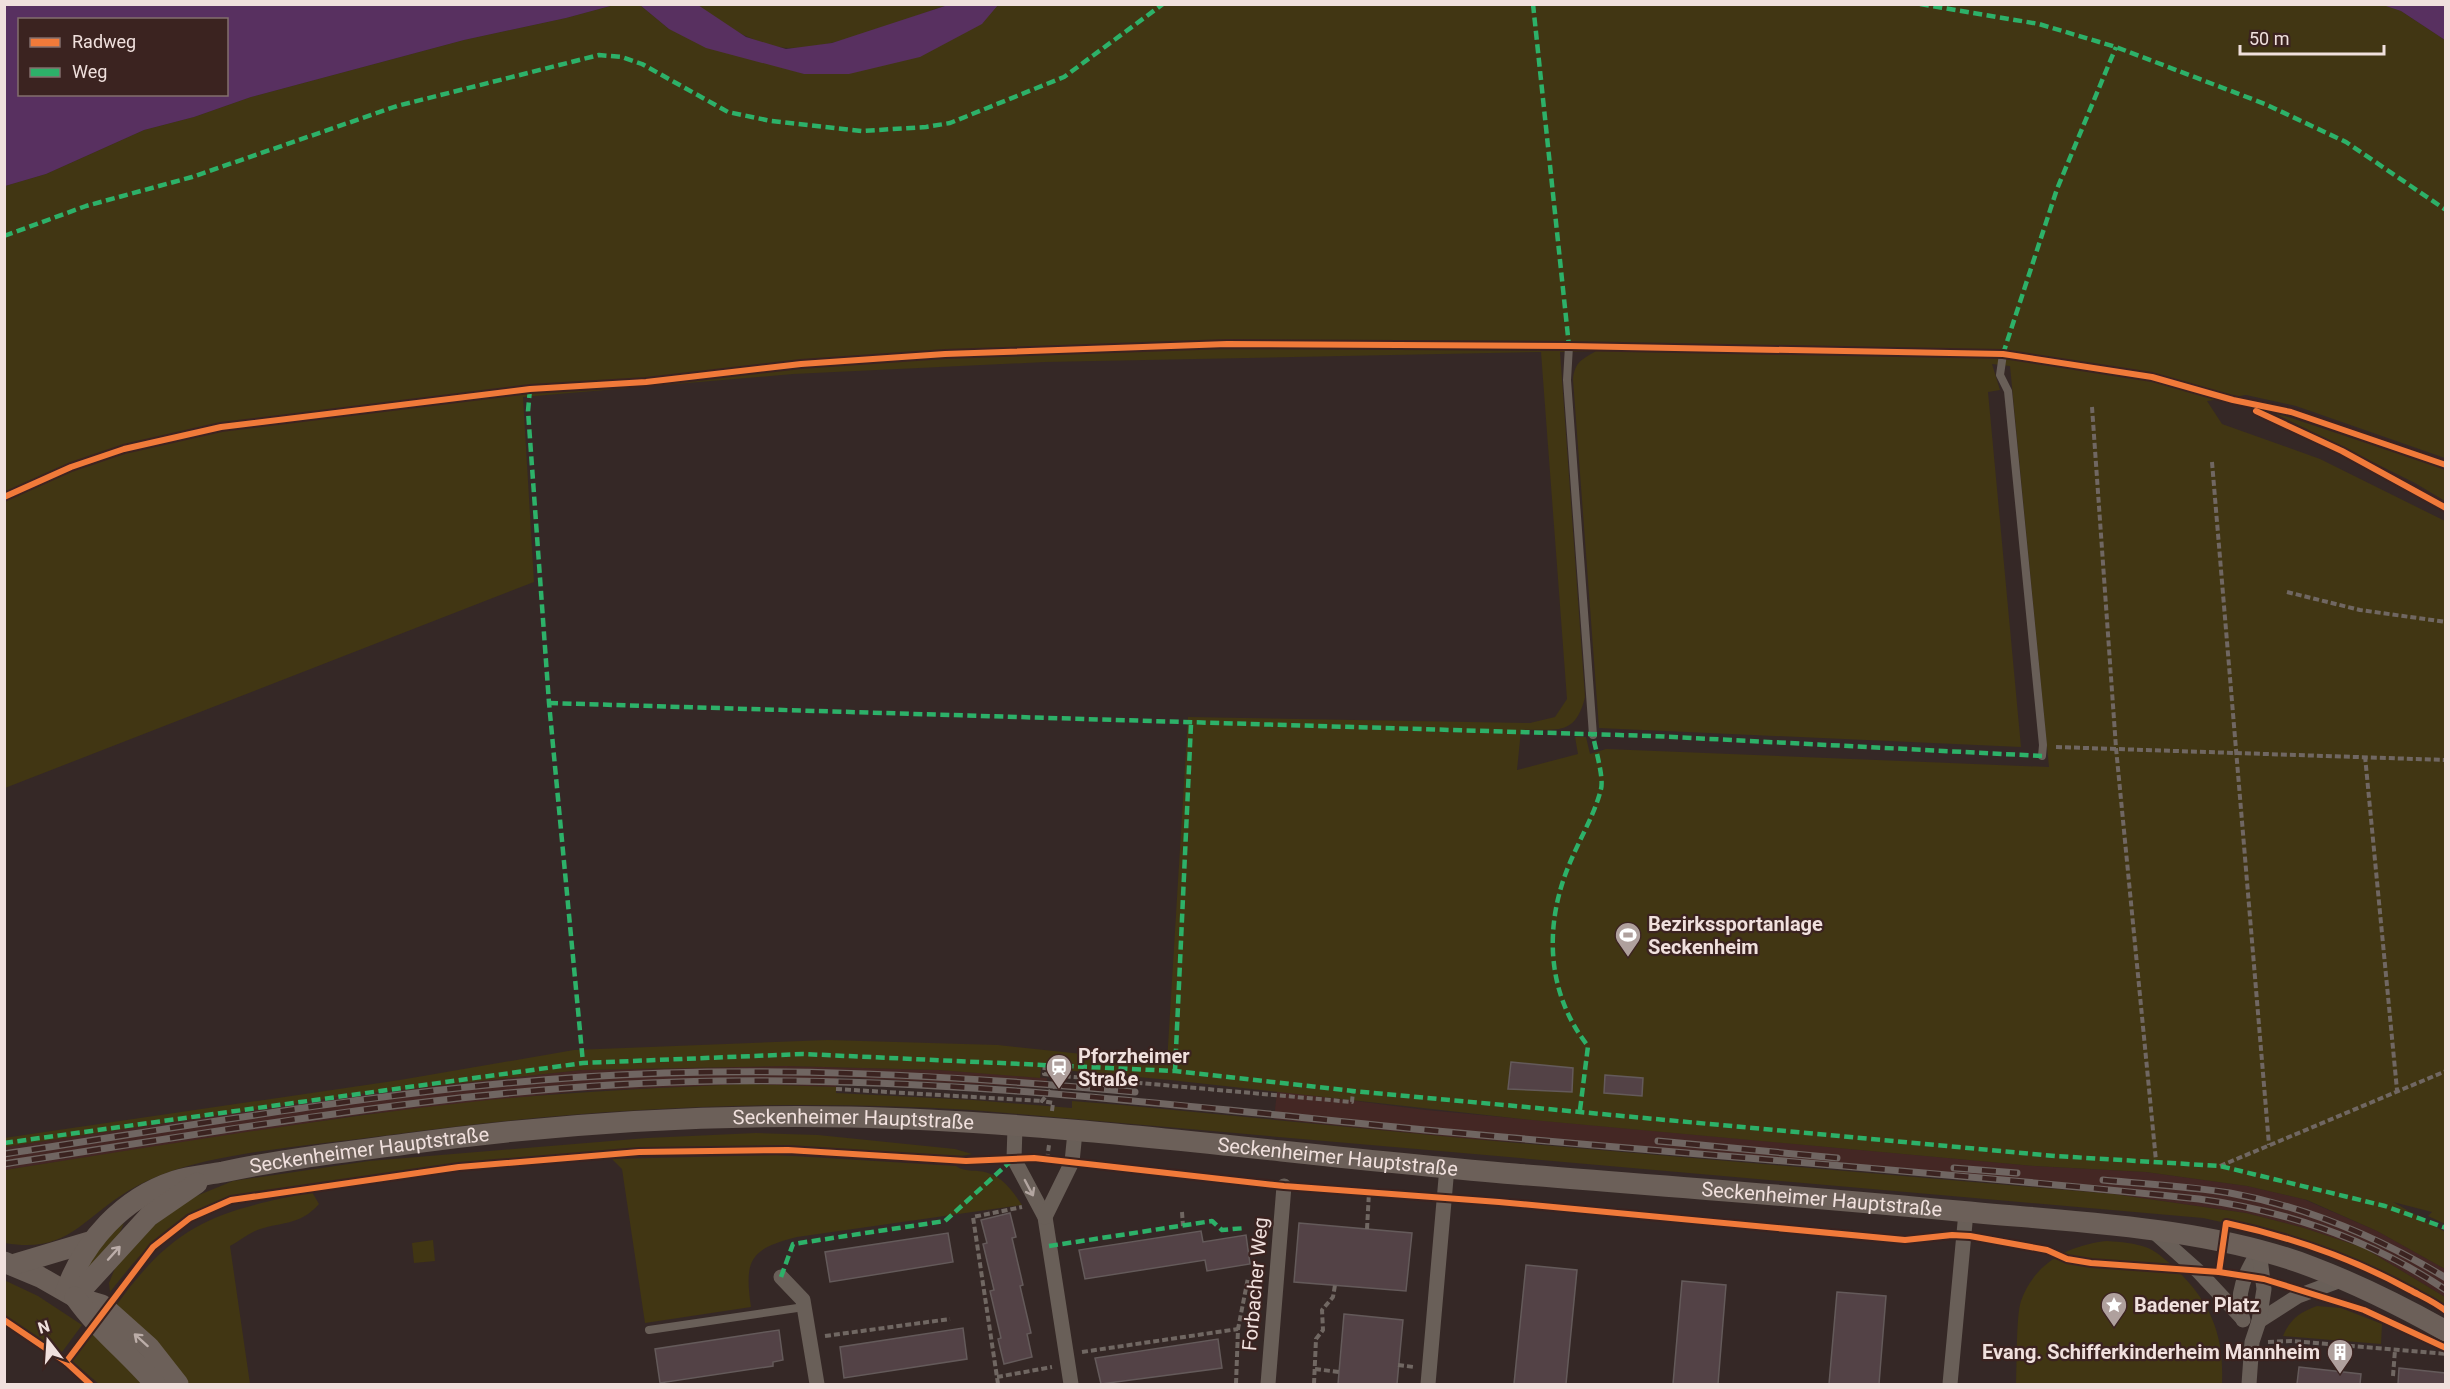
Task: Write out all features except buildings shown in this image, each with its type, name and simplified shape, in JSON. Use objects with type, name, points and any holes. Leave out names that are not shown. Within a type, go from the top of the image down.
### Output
[{"type":"main road","name":"Seckenheimer Hauptstraße","points":[[89,1242],[121,1211],[150,1192],[178,1179],[283,1160],[438,1140],[609,1123],[756,1116],[858,1117],[1075,1132],[1966,1212],[2153,1231],[2259,1251],[2310,1266],[2445,1330]]},
{"type":"main road","points":[[70,1294],[149,1216],[213,1174]]},
{"type":"main road","points":[[70,1294],[89,1242]]},
{"type":"main road","points":[[8,1263],[89,1242]]},
{"type":"main road","points":[[8,1263],[70,1294],[107,1309],[149,1347],[178,1384]]},
{"type":"main road","points":[[70,1294],[91,1320],[135,1360],[155,1384]]},
{"type":"street","points":[[1015,1127],[1014,1159],[1041,1210],[1071,1384]]},
{"type":"street","points":[[1041,1210],[1072,1162],[1075,1132]]},
{"type":"street","points":[[1428,1384],[1448,1167]]},
{"type":"street","name":"Forbacher Weg","points":[[1268,1384],[1284,1186]]},
{"type":"street","points":[[1950,1384],[1966,1212]]},
{"type":"street","points":[[2153,1231],[2198,1271],[2241,1317],[2252,1342]]},
{"type":"street","points":[[2241,1317],[2240,1291],[2244,1275],[2259,1251]]},
{"type":"street","points":[[2249,1384],[2252,1342],[2259,1322],[2264,1279],[2259,1251]]},
{"type":"street","points":[[781,1277],[803,1300],[817,1384]]},
{"type":"street","points":[[2259,1322],[2298,1296],[2342,1280]]},
{"type":"lane","points":[[1593,735],[1567,380],[1569,346],[2003,354],[2152,376],[2233,400],[2291,412],[2445,465]]},
{"type":"lane","points":[[2003,354],[2000,375],[2008,391],[2043,745],[2042,756]]},
{"type":"lane","points":[[649,1330],[804,1307]]},
{"type":"path","points":[[2092,407],[2116,748],[2156,1161]]},
{"type":"path","points":[[2212,462],[2234,751],[2269,1145]]},
{"type":"path","points":[[2287,592],[2360,610],[2445,622]]},
{"type":"path","points":[[2043,745],[2445,760]]},
{"type":"path","points":[[2365,756],[2397,1090]]},
{"type":"path","points":[[1045,1064],[1044,1074],[1062,1076]]},
{"type":"path","points":[[2220,1166],[2445,1071]]},
{"type":"path","points":[[1076,1077],[1352,1102],[1353,1091]]},
{"type":"path","points":[[836,1089],[1042,1101]]},
{"type":"path","points":[[1366,1229],[1369,1192]]},
{"type":"path","points":[[998,1384],[973,1217],[1041,1210]]},
{"type":"path","points":[[1182,1212],[1184,1226]]},
{"type":"path","points":[[1236,1384],[1238,1329],[1248,1278]]},
{"type":"path","points":[[1314,1384],[1316,1340],[1323,1330],[1322,1310],[1333,1297],[1335,1285]]},
{"type":"path","points":[[809,1338],[950,1319]]},
{"type":"path","points":[[997,1377],[1067,1359],[1238,1329]]},
{"type":"path","points":[[2252,1342],[2291,1341],[2445,1354]]},
{"type":"path","points":[[2393,1376],[2396,1350]]},
{"type":"path","points":[[1315,1369],[1340,1372]]},
{"type":"shaded area","points":[[5,4],[614,4],[566,18],[464,40],[251,97],[194,117],[144,130],[46,174],[5,186]]},
{"type":"shaded area","points":[[998,4],[2383,4],[2401,11],[2445,40],[2445,458],[2296,406],[2246,395],[2207,401],[2222,424],[2320,459],[2445,521],[2445,1224],[2428,1216],[2432,1212],[2393,1202],[2445,1232],[2445,1269],[2377,1231],[2307,1200],[2247,1186],[2146,1172],[2035,1166],[1522,1119],[1041,1068],[1040,1078],[939,1070],[786,1066],[582,1070],[352,1095],[5,1147],[4,1138],[400,1080],[574,1050],[828,1040],[998,1045],[1167,1063],[1188,717],[1530,723],[1555,717],[1567,699],[1541,352],[1045,362],[793,374],[523,397],[534,582],[5,788],[5,186],[46,174],[144,130],[194,117],[251,97],[464,40],[614,5],[640,5],[669,29],[804,74],[981,24]],"holes":[[[1596,351],[1578,364],[1573,379],[1599,728],[2021,747],[1988,392],[2000,390],[1992,364],[2010,366],[2049,767],[1606,749],[1590,754],[1586,737],[1575,737],[1578,754],[1517,770],[1521,730],[1554,729],[1570,725],[1581,710],[1585,697],[1560,352]]]},
{"type":"shaded area","points":[[640,5],[698,5],[746,37],[786,49],[832,43],[948,5],[998,5],[982,24],[920,57],[849,74],[804,74],[706,48],[669,29]]},
{"type":"shaded area","points":[[698,5],[948,5],[849,39],[829,44],[788,48],[765,44],[740,33]]},
{"type":"shaded area","points":[[2383,5],[2445,5],[2445,40],[2401,11]]},
{"type":"shaded area","points":[[2270,411],[2445,469],[2445,501],[2415,483]]},
{"type":"shaded area","points":[[786,1066],[939,1070],[1047,1078],[1046,1088],[837,1077],[836,1087],[747,1084],[580,1091],[360,1115],[5,1170],[5,1147],[352,1095],[582,1070]]},
{"type":"shaded area","points":[[747,1084],[836,1087],[836,1093],[1072,1108],[1072,1101],[1122,1105],[1472,1139],[2113,1194],[2246,1213],[2304,1228],[2364,1248],[2445,1297],[2445,1310],[2382,1275],[2332,1254],[2282,1237],[2203,1218],[972,1110],[898,1107],[752,1106],[608,1112],[462,1126],[230,1156],[166,1173],[147,1181],[128,1191],[59,1239],[26,1245],[5,1243],[5,1170],[296,1125],[471,1102],[574,1093]]},
{"type":"shaded area","points":[[1277,1091],[1426,1110],[2035,1166],[2146,1172],[2247,1186],[2303,1199],[2377,1231],[2445,1269],[2445,1297],[2364,1248],[2304,1228],[2246,1213],[2113,1194],[1748,1158],[1472,1139],[1274,1119]]},
{"type":"shaded area","points":[[756,1133],[818,1135],[955,1149],[972,1154],[957,1157],[792,1146],[642,1149],[470,1162],[243,1194],[221,1200],[183,1218],[152,1243],[110,1292],[109,1283],[115,1268],[141,1235],[189,1199],[233,1181],[369,1161],[647,1138]]},
{"type":"shaded area","points":[[777,1155],[956,1166],[994,1175],[1008,1186],[1022,1205],[781,1241],[769,1246],[754,1258],[749,1278],[751,1307],[645,1323],[622,1169],[612,1159]]},
{"type":"shaded area","points":[[312,1192],[319,1204],[304,1217],[255,1231],[230,1246],[250,1384],[185,1384],[115,1307],[157,1256],[199,1226],[222,1215],[248,1207]]},
{"type":"shaded area","points":[[124,1223],[93,1269],[83,1265],[108,1236]]},
{"type":"shaded area","points":[[433,1240],[435,1261],[414,1263],[412,1243]]},
{"type":"shaded area","name":"Badener Platz","points":[[2107,1241],[2143,1246],[2152,1250],[2178,1271],[2200,1296],[2214,1322],[2218,1336],[2222,1384],[2016,1384],[2019,1308],[2027,1288],[2044,1266],[2055,1258],[2079,1247]]},
{"type":"shaded area","points":[[4,1280],[38,1296],[82,1325],[62,1352],[5,1316]]},
{"type":"shaded area","points":[[2317,1306],[2341,1308],[2382,1324],[2381,1344],[2283,1336],[2296,1317]]},
{"type":"shaded area","points":[[91,1332],[148,1384],[99,1384],[71,1360]]},
{"type":"railway","points":[[4,1154],[364,1099],[582,1077],[790,1072],[928,1077],[1135,1092]]},
{"type":"railway","points":[[4,1164],[361,1110],[540,1090],[719,1081],[899,1084],[1079,1096],[1437,1131],[2008,1180],[2199,1199],[2264,1211],[2327,1230],[2388,1256],[2446,1290]]},
{"type":"railway","points":[[1658,1141],[1837,1158]]},
{"type":"railway","points":[[1954,1168],[2017,1173]]},
{"type":"railway","points":[[2103,1180],[2230,1193],[2287,1206],[2342,1225],[2395,1249],[2446,1278]]},
{"type":"marked path","points":[[4,236],[86,206],[192,177],[397,106],[599,55],[622,57],[642,64],[728,112],[771,121],[862,131],[926,127],[950,123],[1064,77],[1163,4]]},
{"type":"marked path","points":[[1533,4],[1569,346],[1565,346]]},
{"type":"marked path","points":[[1920,4],[2039,24],[2116,47],[2265,104],[2346,142],[2446,210]]},
{"type":"marked path","points":[[2003,354],[2057,189],[2116,47]]},
{"type":"marked path","points":[[530,389],[528,411],[549,703],[583,1063]]},
{"type":"marked path","points":[[549,703],[1653,736],[2042,756]]},
{"type":"marked path","points":[[1175,1071],[1191,724]]},
{"type":"marked path","points":[[1580,1110],[1588,1046],[1564,1004],[1553,958],[1553,935],[1561,888],[1601,789],[1593,735]]},
{"type":"marked path","points":[[4,1143],[583,1063],[803,1054],[1175,1071],[1353,1091],[2055,1156],[2220,1166],[2385,1206],[2446,1228]]},
{"type":"marked path","points":[[781,1277],[793,1244],[945,1221],[1012,1160]]},
{"type":"marked path","points":[[1049,1246],[1212,1221],[1222,1230],[1246,1228]]},
{"type":"cycle path","points":[[4,497],[71,467],[124,449],[221,427],[530,389],[646,382],[801,364],[945,354],[1227,344],[1569,346],[2003,354],[2152,377],[2233,400],[2291,412],[2446,465]]},
{"type":"cycle path","points":[[2256,411],[2342,451],[2446,508]]},
{"type":"cycle path","points":[[66,1362],[153,1247],[190,1218],[231,1200],[459,1167],[639,1152],[788,1150],[966,1161],[1034,1158],[1284,1186],[1499,1202],[1905,1240],[1952,1235],[1970,1236],[2047,1250],[2067,1259],[2091,1263],[2219,1272],[2264,1279],[2364,1310],[2446,1348]]},
{"type":"cycle path","points":[[2219,1272],[2226,1223],[2274,1235],[2343,1258],[2433,1302],[2446,1311]]},
{"type":"cycle path","points":[[4,1320],[66,1362],[90,1384]]},
{"type":"place","name":"Bezirkssportanlage Seckenheim","points":[[1628,958]]},
{"type":"place","name":"Pforzheimer Straße","points":[[1059,1090]]},
{"type":"place","name":"Badener Platz","points":[[2114,1328]]},
{"type":"place","name":"Evang. Schifferkinderheim Mannheim","points":[[2340,1375]]}]
